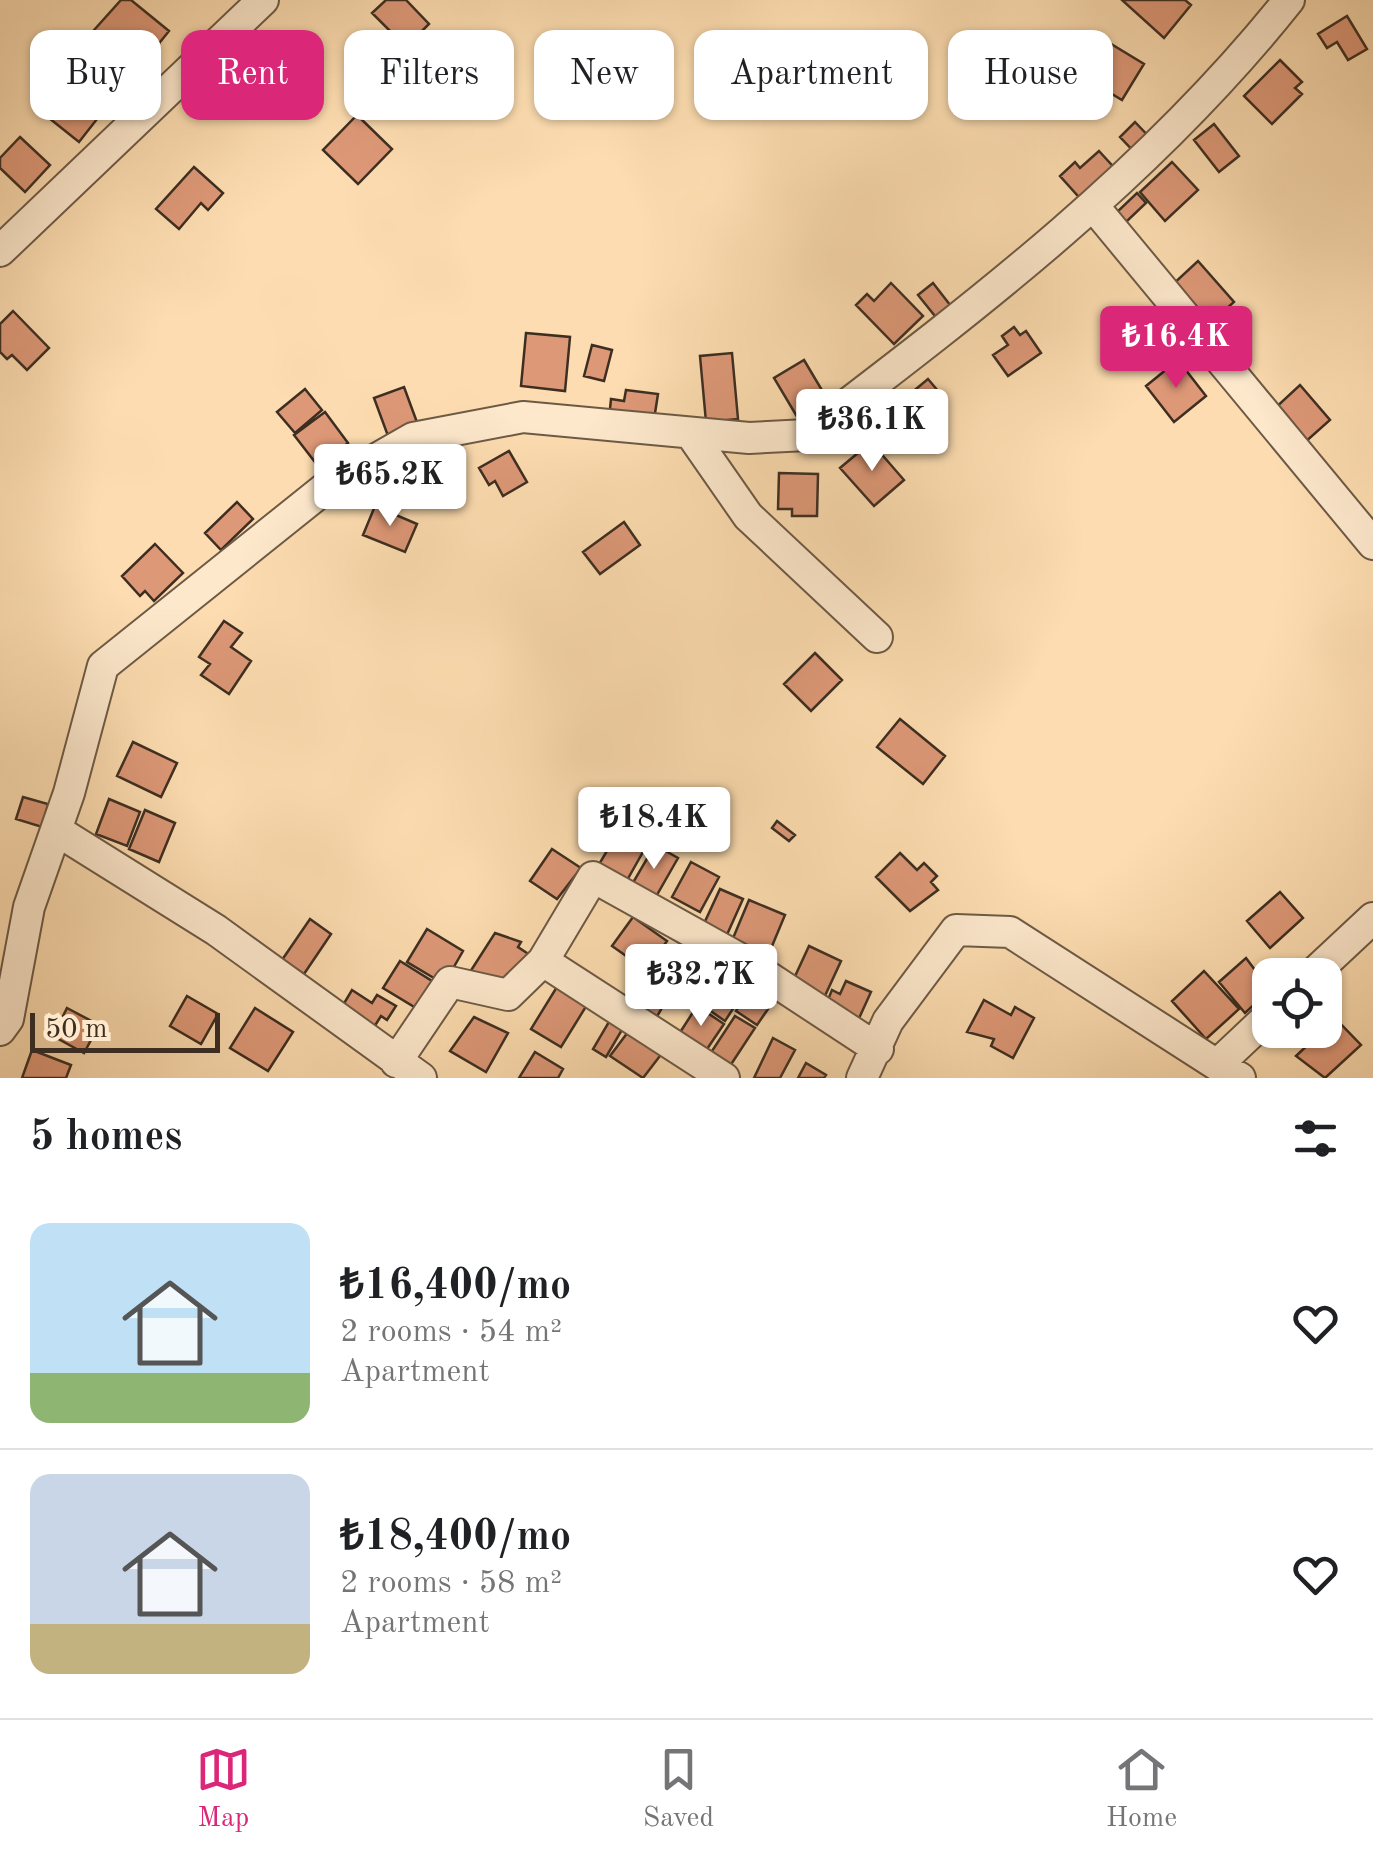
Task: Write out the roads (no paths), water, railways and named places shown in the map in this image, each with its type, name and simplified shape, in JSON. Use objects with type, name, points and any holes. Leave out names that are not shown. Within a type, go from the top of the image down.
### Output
[{"type":"street","points":[[0,251],[263,0]]},
{"type":"street","points":[[0,1030],[8,1020],[29,907],[56,830],[103,666],[324,489],[413,438],[523,418],[750,438],[807,435],[1094,208],[1244,57],[1289,0]]},
{"type":"street","points":[[1094,208],[1373,544]]},
{"type":"street","points":[[691,434],[748,516],[877,637]]},
{"type":"street","points":[[56,830],[216,930],[409,1070],[450,982],[508,995],[544,960],[593,877],[744,961],[878,1049]]},
{"type":"street","points":[[1330,958],[1373,918]]},
{"type":"street","points":[[862,1078],[888,1020],[956,930],[1010,932],[1228,1072],[1252,1039]]},
{"type":"street","points":[[544,960],[724,1078]]}]
